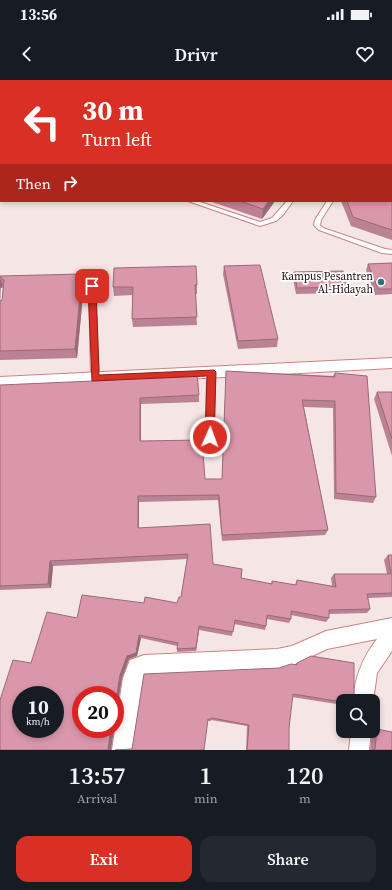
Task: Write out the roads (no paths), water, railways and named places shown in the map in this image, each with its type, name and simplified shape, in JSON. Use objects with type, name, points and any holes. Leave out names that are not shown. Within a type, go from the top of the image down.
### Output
[{"type":"street","points":[[0,383],[392,363]]},
{"type":"street","points":[[122,750],[133,678],[138,667],[144,665],[277,659],[293,655],[326,640],[392,627]]},
{"type":"street","points":[[363,694],[368,668],[376,654],[392,636]]},
{"type":"street","points":[[359,750],[360,738]]},
{"type":"lane","points":[[194,202],[260,224],[269,224],[275,220],[289,202]]},
{"type":"lane","points":[[329,202],[318,220],[317,225],[321,229],[384,251],[392,252]]},
{"type":"lane","points":[[92,286],[95,378]]},
{"type":"lane","points":[[0,309],[3,290]]},
{"type":"lane","points":[[210,437],[211,372]]},
{"type":"place","name":"Kampus Pesantren Al-Hidayah","points":[[381,282]]}]
